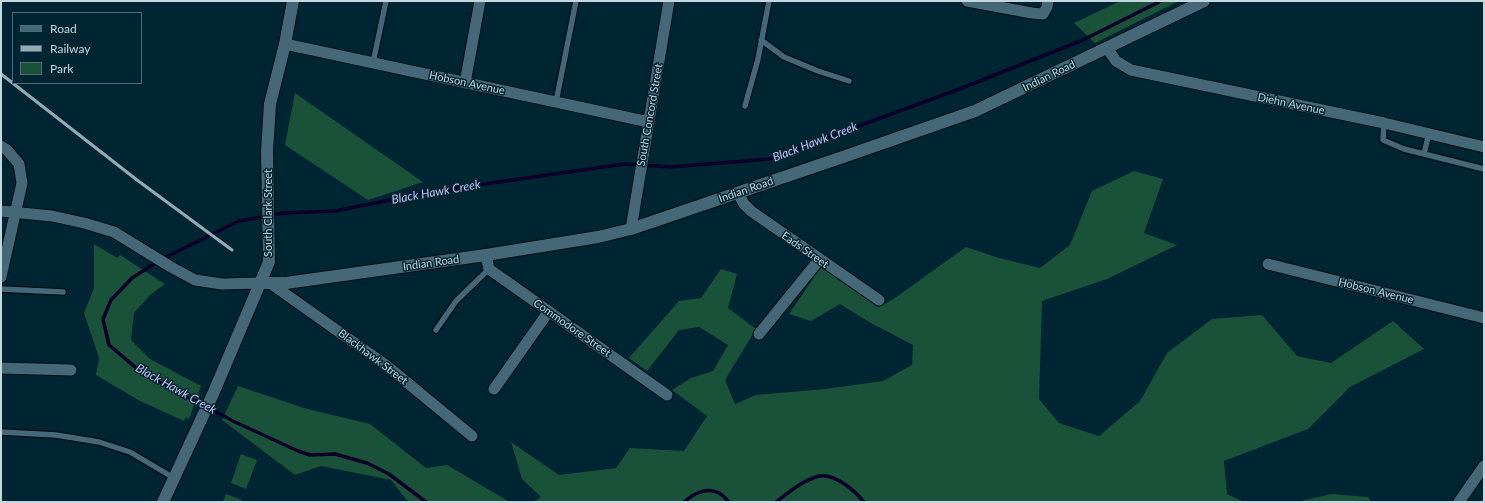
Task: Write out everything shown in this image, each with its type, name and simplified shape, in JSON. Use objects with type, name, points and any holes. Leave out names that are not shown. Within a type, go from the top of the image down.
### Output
[{"type":"street","name":"South Clark Street","points":[[163,502],[265,283],[269,262],[267,151],[270,104],[285,44],[293,1]]},
{"type":"street","points":[[465,83],[480,1]]},
{"type":"street","name":"South Concord Street","points":[[631,229],[638,179],[669,1]]},
{"type":"street","points":[[967,1],[1043,14],[1048,1]]},
{"type":"street","name":"Indian Road","points":[[265,283],[286,283],[486,255],[598,237],[631,229],[975,111],[1204,1]]},
{"type":"street","name":"Hobson Avenue","points":[[285,44],[649,122]]},
{"type":"street","name":"Diehn Avenue","points":[[1106,48],[1116,61],[1131,70],[1384,123],[1484,147]]},
{"type":"street","points":[[1,146],[7,150],[19,164],[22,183],[1,277]]},
{"type":"street","name":"Eads Street","points":[[738,193],[744,204],[751,212],[879,300]]},
{"type":"street","points":[[1,211],[52,216],[84,223],[114,232],[195,280],[222,284],[265,283]]},
{"type":"street","points":[[486,255],[489,269]]},
{"type":"street","points":[[759,334],[819,260]]},
{"type":"street","name":"Hobson Avenue","points":[[1268,264],[1484,318]]},
{"type":"street","name":"Commodore Street","points":[[489,269],[667,395]]},
{"type":"street","name":"Blackhawk Street","points":[[265,283],[387,366],[472,436]]},
{"type":"street","points":[[494,389],[549,311]]},
{"type":"street","points":[[1,368],[71,370]]},
{"type":"street","points":[[1459,502],[1484,466]]},
{"type":"lane","points":[[373,63],[386,1]]},
{"type":"lane","points":[[556,102],[576,1]]},
{"type":"lane","points":[[746,106],[758,59],[769,1]]},
{"type":"lane","points":[[761,40],[784,57],[818,71],[849,81]]},
{"type":"lane","points":[[1384,123],[1383,140],[1404,149],[1484,169]]},
{"type":"lane","points":[[1424,154],[1429,134]]},
{"type":"lane","points":[[436,330],[456,301],[489,269]]},
{"type":"lane","points":[[1,289],[63,292]]},
{"type":"lane","points":[[1,432],[56,435],[99,442],[130,452],[174,478]]},
{"type":"green space","points":[[1120,1],[1179,1],[1095,43],[1074,23]]},
{"type":"green space","points":[[295,93],[423,182],[368,200],[285,145]]},
{"type":"green space","points":[[1134,171],[1163,179],[1144,233],[1177,245],[1107,279],[1042,301],[1039,399],[1059,423],[1099,436],[1140,401],[1167,353],[1212,319],[1262,315],[1297,356],[1331,363],[1393,321],[1424,349],[1350,387],[1308,429],[1224,461],[1227,494],[1244,502],[533,502],[541,497],[522,479],[511,442],[559,475],[616,468],[630,448],[684,451],[707,416],[672,390],[691,378],[713,371],[728,345],[699,327],[679,330],[647,371],[629,358],[679,301],[701,298],[721,269],[737,274],[728,308],[756,329],[725,380],[735,404],[756,395],[825,389],[883,381],[912,365],[913,345],[869,322],[840,304],[811,321],[789,314],[821,267],[878,307],[892,300],[966,247],[999,258],[1040,268],[1070,245],[1092,191]]},
{"type":"green space","points":[[94,244],[117,258],[120,255],[165,284],[150,295],[134,313],[131,340],[150,359],[201,386],[189,419],[186,417],[184,421],[140,401],[96,375],[99,358],[84,313],[94,288]]},
{"type":"green space","points":[[238,386],[304,408],[370,424],[426,468],[447,465],[510,502],[408,502],[391,480],[321,466],[295,475],[222,420]]},
{"type":"green space","points":[[241,454],[257,460],[246,489],[231,483]]},
{"type":"green space","points":[[226,494],[242,500],[241,502],[223,502]]},
{"type":"green space","points":[[1332,494],[1368,497],[1371,502],[1296,502]]},
{"type":"waterway","name":"Black Hawk Creek","points":[[162,259],[239,221],[283,213],[335,211],[436,191],[624,164],[671,167],[769,159],[962,88],[1083,40],[1161,1]]},
{"type":"waterway","name":"Black Hawk Creek","points":[[157,262],[132,278],[111,300],[103,319],[109,345],[141,372],[235,422],[310,455],[335,454],[367,463],[389,474],[426,502]]},
{"type":"waterway","name":"Black Hawk Creek","points":[[776,502],[807,480],[819,476],[832,477],[838,480],[864,502]]},
{"type":"waterway","name":"Black Hawk Creek","points":[[684,502],[692,496],[705,491],[714,491],[723,496],[729,502]]},
{"type":"railway","points":[[1,74],[12,83]]},
{"type":"railway","points":[[14,84],[137,180],[232,250]]}]
